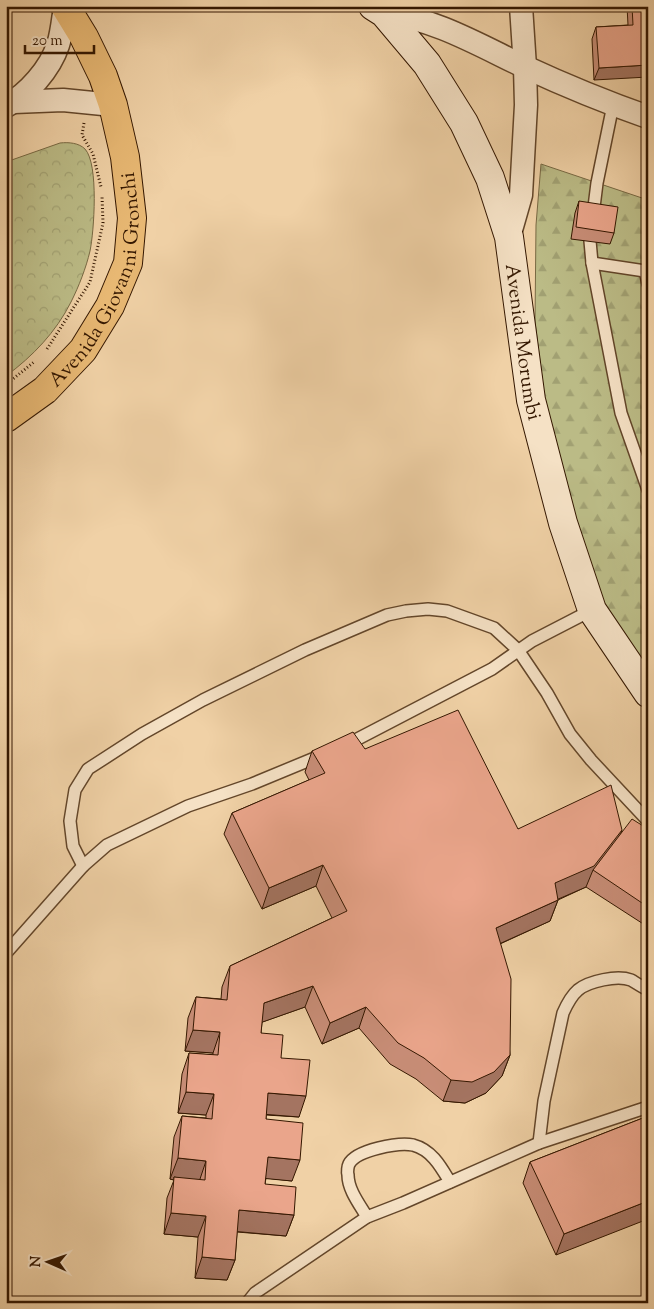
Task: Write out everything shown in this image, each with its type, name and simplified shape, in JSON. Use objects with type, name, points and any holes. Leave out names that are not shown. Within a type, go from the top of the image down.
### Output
[{"type":"main road","name":"Avenida Giovanni Gronchi","points":[[6,418],[45,390],[83,350],[110,306],[128,263],[132,218],[125,157],[101,104],[103,76],[84,37],[65,6]]},
{"type":"main road","name":"Avenida Morumbi","points":[[378,9],[427,64],[464,123],[490,178],[509,237],[531,400],[563,523],[592,610],[648,693]]},
{"type":"street","points":[[10,104],[34,84],[50,64],[58,45],[65,6]]},
{"type":"street","points":[[509,237],[521,195],[526,105],[521,6]]},
{"type":"street","points":[[378,9],[432,24],[613,105],[648,117]]},
{"type":"street","points":[[10,104],[64,100],[101,104]]},
{"type":"lane","points":[[593,215],[597,183],[613,105]]},
{"type":"lane","points":[[590,241],[592,263],[621,413],[648,490]]},
{"type":"lane","points":[[592,263],[646,270],[648,284]]},
{"type":"lane","points":[[83,866],[73,846],[70,821],[75,790],[88,769],[142,734],[228,688],[305,650],[387,615],[406,610],[428,609],[447,611],[494,628],[518,650],[547,693],[570,734],[591,760],[648,821]]},
{"type":"lane","points":[[6,953],[83,866],[107,845],[188,806],[252,784],[350,743],[492,669],[518,650],[592,610]]},
{"type":"lane","points":[[539,1143],[544,1101],[563,1013],[569,1000],[579,989],[596,982],[614,978],[630,980],[648,990]]},
{"type":"lane","points":[[248,1303],[255,1293],[367,1217],[539,1143],[648,1107]]},
{"type":"lane","points":[[367,1217],[350,1187],[348,1176],[349,1164],[356,1157],[392,1144],[414,1145],[434,1156],[450,1182]]},
{"type":"path","points":[[44,354],[90,282],[103,223],[102,190],[93,154],[82,135],[101,104]]},
{"type":"path","points":[[6,384],[37,360]]},
{"type":"green space","points":[[60,143],[80,145],[85,149],[89,157],[94,183],[93,229],[90,251],[77,290],[65,313],[34,352],[6,376],[6,162]]},
{"type":"green space","points":[[541,164],[648,200],[648,679],[579,561],[549,433],[535,322],[536,225]]},
{"type":"building","points":[[632,6],[648,6],[648,65],[599,68],[596,27],[633,25]]},
{"type":"building","points":[[579,201],[618,207],[614,233],[576,227]]},
{"type":"building","points":[[458,710],[518,829],[611,785],[622,830],[594,866],[555,883],[558,900],[496,928],[511,979],[510,1055],[494,1072],[472,1082],[451,1080],[424,1058],[398,1043],[366,1007],[330,1023],[313,986],[264,1003],[261,1033],[283,1035],[281,1058],[310,1060],[306,1096],[268,1093],[266,1119],[303,1123],[300,1160],[268,1157],[265,1184],[296,1187],[294,1215],[239,1210],[235,1260],[202,1257],[206,1216],[171,1213],[174,1177],[205,1180],[206,1161],[178,1158],[182,1116],[212,1119],[214,1094],[186,1092],[189,1053],[218,1055],[220,1032],[193,1030],[196,997],[227,1000],[230,966],[347,911],[323,865],[269,888],[232,813],[325,773],[312,751],[353,732],[365,749]]},
{"type":"building","points":[[632,819],[648,829],[648,907],[593,870]]},
{"type":"building","points":[[648,1116],[648,1201],[564,1234],[530,1162]]}]
